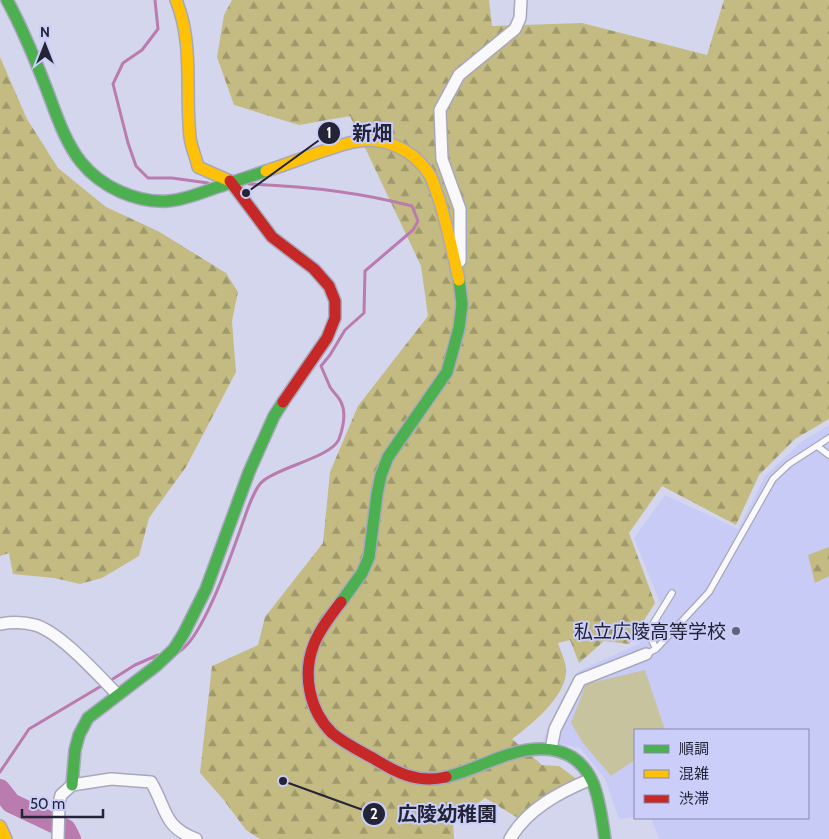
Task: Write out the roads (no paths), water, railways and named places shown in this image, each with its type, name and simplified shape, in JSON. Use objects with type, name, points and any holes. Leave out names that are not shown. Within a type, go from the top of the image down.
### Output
[{"type":"street","points":[[7,0],[23,32],[61,124],[75,152],[87,168],[98,178],[125,194],[147,200],[167,201],[189,197],[354,142],[374,140],[394,144],[410,153],[423,165],[432,179],[451,243],[460,283]]},
{"type":"street","points":[[72,785],[74,748],[82,727],[88,718],[156,666],[174,649],[184,632],[206,588],[249,472],[274,416],[327,338],[335,318],[335,301],[329,286],[314,269],[272,237],[232,182],[198,166],[190,139],[186,37],[176,0]]},
{"type":"street","points":[[521,0],[520,18],[516,29],[459,75],[440,110],[442,159],[460,209],[460,283],[462,304],[459,328],[446,372],[381,470],[376,491],[369,559],[358,583],[327,621],[317,638],[311,654],[308,674],[310,694],[317,713],[328,728],[340,739],[400,775],[416,779],[438,779],[464,773],[518,752],[537,748],[551,749],[568,755],[582,766],[598,794],[605,839]]},
{"type":"street","points":[[0,624],[25,623],[36,625],[46,630],[76,653],[117,694]]},
{"type":"street","points":[[551,749],[555,729],[580,680],[651,652]]},
{"type":"street","points":[[58,839],[61,795],[72,785],[111,779],[152,782],[170,822],[182,834],[196,839]]},
{"type":"street","points":[[510,839],[519,824],[542,805],[564,790],[591,779]]},
{"type":"street","points":[[0,826],[6,839]]},
{"type":"lane","points":[[651,652],[709,592],[773,479],[789,464],[829,438]]},
{"type":"lane","points":[[817,446],[829,455]]},
{"type":"lane","points":[[651,652],[648,632],[672,593]]},
{"type":"waterway","points":[[155,0],[158,29],[142,50],[123,63],[113,84],[128,143],[136,166],[148,178],[172,178],[208,183]]},
{"type":"waterway","points":[[180,651],[199,628],[208,611],[251,500],[260,484],[281,471],[316,457],[334,445],[339,439],[344,421],[344,411],[339,398],[330,387],[321,366],[345,330],[364,313],[365,271],[413,230],[418,221],[412,206],[392,201],[331,190],[249,184]]},
{"type":"waterway","points":[[108,682],[135,665],[158,655]]},
{"type":"waterway","points":[[0,772],[29,729],[103,685]]},
{"type":"waterway","points":[[0,789],[11,803],[66,829],[71,839]]},
{"type":"place","name":"新畑","points":[[246,193]]},
{"type":"place","name":"私立広陵高等学校","points":[[736,631]]},
{"type":"place","name":"広陵幼稚園","points":[[283,781]]}]
